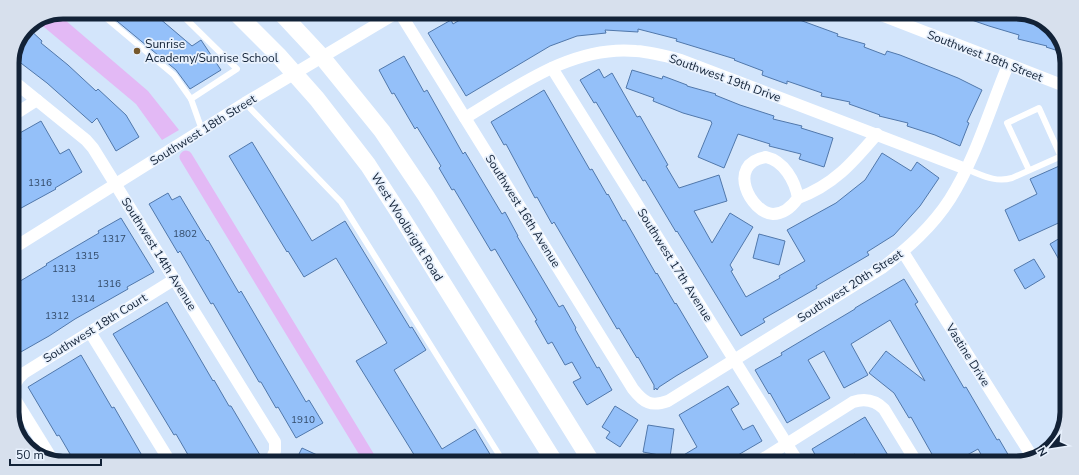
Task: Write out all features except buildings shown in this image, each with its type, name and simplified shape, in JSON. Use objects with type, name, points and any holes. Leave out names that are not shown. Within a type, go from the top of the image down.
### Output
[{"type":"main road","name":"West Woolbright Road","points":[[242,19],[273,50],[317,99],[382,186],[551,456]]},
{"type":"main road","points":[[287,19],[322,57],[382,130],[588,456]]},
{"type":"street","name":"Southwest 18th Street","points":[[19,245],[245,103],[386,19]]},
{"type":"street","name":"Southwest 16th Avenue","points":[[404,19],[633,389],[641,399],[650,403]]},
{"type":"street","name":"Southwest 18th Street","points":[[891,19],[1060,84]]},
{"type":"street","name":"Southwest 19th Drive","points":[[465,118],[552,68],[576,58],[597,52],[635,50],[661,54],[681,60],[966,168]]},
{"type":"street","name":"Southwest 20th Street","points":[[650,403],[660,404],[668,401],[735,360],[882,268],[918,238],[938,215],[950,198],[966,168],[1008,65]]},
{"type":"street","name":"Southwest 17th Avenue","points":[[552,68],[794,456]]},
{"type":"street","name":"Southwest 14th Avenue","points":[[19,86],[86,140],[92,148],[116,184],[275,442],[273,456]]},
{"type":"street","points":[[19,112],[37,100]]},
{"type":"street","points":[[798,198],[796,187],[789,175],[781,165],[772,158],[759,158],[749,164],[746,169],[744,182],[746,189],[756,204],[774,214],[787,209],[794,204],[798,198],[831,181],[845,169],[877,134]]},
{"type":"street","name":"Vastine Drive","points":[[903,252],[1030,454]]},
{"type":"street","name":"Southwest 18th Court","points":[[19,377],[175,279]]},
{"type":"street","points":[[90,332],[167,456]]},
{"type":"street","points":[[768,456],[853,402],[861,399],[878,403],[884,409],[913,456]]},
{"type":"street","name":"Southwest 18th Court","points":[[19,406],[49,454]]},
{"type":"lane","points":[[107,19],[174,74],[191,99],[202,130]]},
{"type":"lane","points":[[186,19],[237,69],[191,99]]},
{"type":"lane","points":[[245,103],[341,202],[500,456]]},
{"type":"lane","points":[[1029,170],[1008,122],[1039,108],[1060,149]]},
{"type":"lane","points":[[966,168],[995,180],[1003,180],[1012,178],[1060,156]]},
{"type":"shaded area","points":[[64,19],[148,91],[179,130],[162,140],[136,104],[41,25],[49,21]]},
{"type":"waterway","points":[[186,157],[368,456]]},
{"type":"place","name":"Sunrise Academy/Sunrise School","points":[[137,51]]}]
